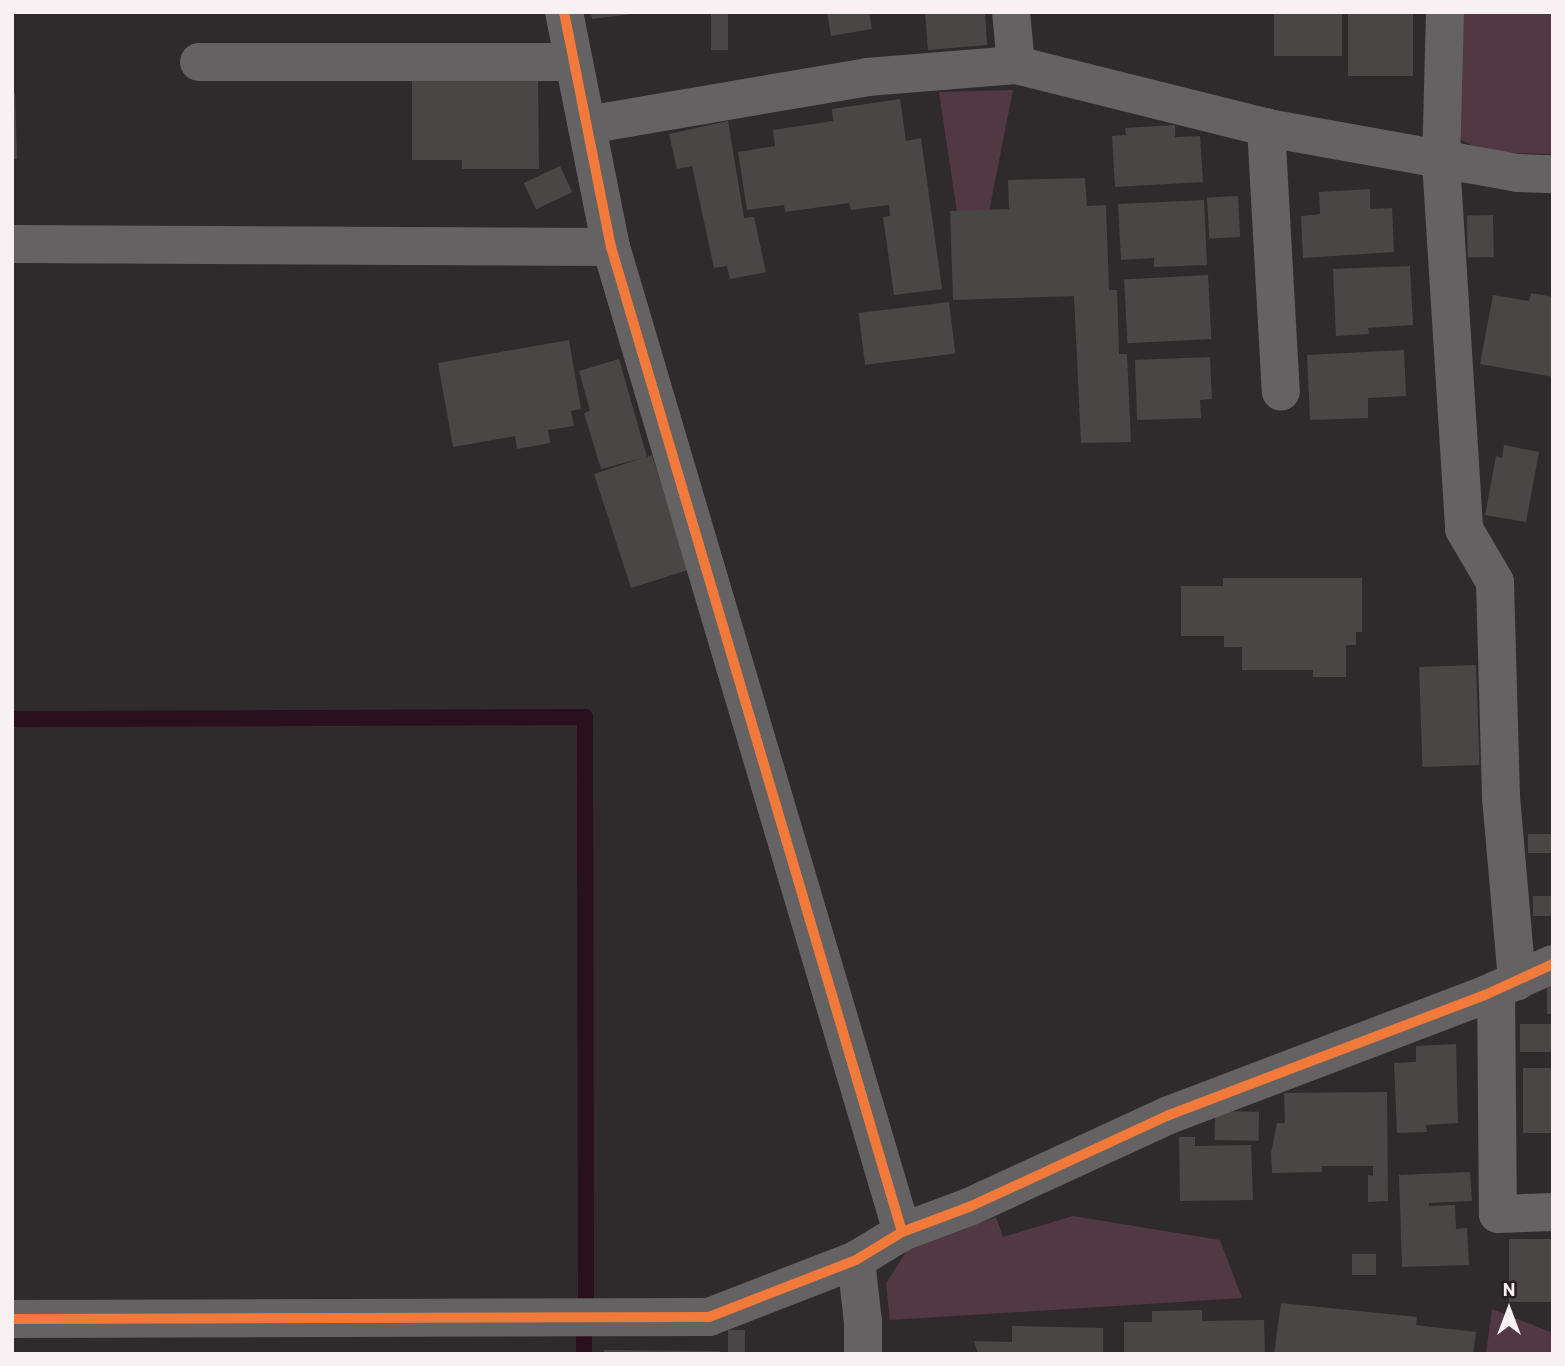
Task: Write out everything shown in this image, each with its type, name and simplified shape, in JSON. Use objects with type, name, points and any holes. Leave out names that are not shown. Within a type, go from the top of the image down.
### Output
[{"type":"street","points":[[564,12],[611,247],[902,1232]]},
{"type":"street","points":[[1011,12],[1016,65]]},
{"type":"street","points":[[1445,12],[1441,161],[1464,529],[1495,582],[1506,985],[1498,1214],[1553,1213]]},
{"type":"street","points":[[199,62],[573,62]]},
{"type":"street","points":[[587,125],[867,77],[1016,65],[1266,127],[1441,161],[1517,173],[1553,174]]},
{"type":"street","points":[[1266,127],[1281,392]]},
{"type":"street","points":[[12,244],[611,247]]},
{"type":"street","points":[[12,1319],[709,1317],[856,1260],[902,1232],[969,1207],[1169,1115],[1506,985],[1553,964]]},
{"type":"street","points":[[856,1260],[863,1322],[863,1354]]},
{"type":"shaded area","points":[[1460,12],[1553,12],[1553,154],[1485,152],[1454,136]]},
{"type":"shaded area","points":[[1013,90],[988,217],[958,219],[939,92]]},
{"type":"shaded area","points":[[1073,1216],[1220,1240],[1242,1298],[890,1320],[886,1283],[908,1249],[996,1217],[1003,1237]]},
{"type":"shaded area","points":[[1492,1309],[1553,1333],[1553,1354],[1486,1354]]},
{"type":"building","points":[[591,12],[632,12],[632,14],[592,19]]},
{"type":"building","points":[[711,12],[728,12],[728,50],[711,50]]},
{"type":"building","points":[[827,12],[869,12],[872,29],[831,36]]},
{"type":"building","points":[[925,12],[985,12],[987,45],[928,50]]},
{"type":"building","points":[[1274,12],[1342,12],[1342,56],[1274,56]]},
{"type":"building","points":[[1348,12],[1413,12],[1413,76],[1348,76]]},
{"type":"building","points":[[412,76],[538,80],[539,169],[462,169],[462,160],[412,160]]},
{"type":"building","points":[[12,93],[15,93],[17,159],[12,159]]},
{"type":"building","points":[[900,99],[906,141],[921,138],[942,289],[894,295],[883,217],[890,216],[889,205],[851,210],[849,203],[785,212],[784,205],[747,210],[738,152],[775,146],[773,130],[833,121],[832,109]]},
{"type":"building","points":[[728,121],[744,218],[754,217],[766,272],[730,279],[727,266],[714,268],[692,166],[677,169],[669,134]]},
{"type":"building","points":[[1175,125],[1175,137],[1200,136],[1203,182],[1115,187],[1112,136],[1126,135],[1125,128]]},
{"type":"building","points":[[560,166],[572,192],[536,209],[524,183]]},
{"type":"building","points":[[1085,178],[1087,206],[1106,205],[1109,290],[1117,290],[1119,354],[1127,354],[1131,442],[1081,443],[1074,296],[953,300],[950,211],[1009,209],[1008,180]]},
{"type":"building","points":[[1370,189],[1370,209],[1392,208],[1394,252],[1303,258],[1301,216],[1320,214],[1319,192]]},
{"type":"building","points":[[1238,196],[1240,237],[1209,239],[1207,198]]},
{"type":"building","points":[[1204,200],[1207,265],[1154,267],[1154,258],[1121,260],[1118,204]]},
{"type":"building","points":[[1467,215],[1493,215],[1494,257],[1468,257]]},
{"type":"building","points":[[1410,266],[1413,325],[1368,328],[1369,334],[1336,336],[1333,269]]},
{"type":"building","points":[[1208,275],[1211,339],[1127,343],[1124,279]]},
{"type":"building","points":[[1531,293],[1553,297],[1553,377],[1480,364],[1493,295],[1529,301]]},
{"type":"building","points":[[949,302],[955,354],[865,365],[859,313]]},
{"type":"building","points":[[569,340],[581,409],[571,411],[574,426],[548,430],[550,443],[517,449],[515,436],[453,447],[438,363]]},
{"type":"building","points":[[1404,350],[1406,396],[1368,398],[1368,418],[1310,420],[1307,355]]},
{"type":"building","points":[[1210,357],[1212,399],[1200,400],[1201,418],[1137,420],[1135,360]]},
{"type":"building","points":[[619,359],[647,457],[652,455],[688,570],[631,588],[594,474],[642,458],[601,469],[584,413],[590,411],[579,371]]},
{"type":"building","points":[[1504,445],[1539,452],[1526,522],[1485,515],[1496,456],[1502,458]]},
{"type":"building","points":[[1223,578],[1362,578],[1362,632],[1356,632],[1356,645],[1346,645],[1346,677],[1313,677],[1313,670],[1242,670],[1242,647],[1224,647],[1224,636],[1181,636],[1181,586],[1223,586]]},
{"type":"building","points":[[1476,665],[1479,765],[1423,767],[1419,667]]},
{"type":"building","points":[[1528,834],[1553,834],[1553,853],[1528,853]]},
{"type":"building","points":[[1533,896],[1553,896],[1553,916],[1533,916]]},
{"type":"building","points":[[1547,986],[1553,986],[1553,1014],[1547,1014]]},
{"type":"building","points":[[1520,1024],[1553,1024],[1553,1052],[1520,1052]]},
{"type":"building","points":[[1456,1044],[1458,1123],[1426,1125],[1427,1132],[1397,1133],[1394,1063],[1416,1062],[1416,1046]]},
{"type":"building","points":[[1523,1068],[1553,1068],[1553,1133],[1523,1133]]},
{"type":"building","points":[[1387,1092],[1388,1201],[1368,1202],[1368,1175],[1373,1176],[1373,1166],[1322,1166],[1322,1172],[1272,1173],[1271,1153],[1277,1123],[1285,1123],[1284,1093]]},
{"type":"building","points":[[1215,1111],[1259,1112],[1258,1141],[1214,1140]]},
{"type":"building","points":[[1179,1137],[1195,1137],[1195,1146],[1251,1145],[1253,1200],[1180,1201]]},
{"type":"building","points":[[1470,1172],[1472,1201],[1429,1203],[1429,1206],[1455,1205],[1456,1229],[1467,1228],[1469,1265],[1402,1267],[1399,1175]]},
{"type":"building","points":[[1509,1239],[1553,1239],[1553,1302],[1509,1302]]},
{"type":"building","points":[[1352,1254],[1376,1254],[1376,1275],[1352,1275]]},
{"type":"building","points":[[1281,1303],[1417,1317],[1416,1325],[1476,1332],[1473,1354],[1274,1354]]},
{"type":"building","points":[[1202,1310],[1202,1321],[1264,1320],[1265,1354],[1124,1354],[1124,1322],[1152,1322],[1152,1311]]},
{"type":"building","points":[[1012,1326],[1103,1328],[1103,1354],[978,1354],[974,1341],[1012,1342]]},
{"type":"building","points":[[728,1330],[745,1330],[745,1354],[728,1354]]},
{"type":"building","points":[[604,1350],[720,1351],[720,1354],[604,1354]]},
{"type":"waterway","points":[[12,719],[585,717],[586,1300]]},
{"type":"waterway","points":[[584,1336],[584,1354]]},
{"type":"cycle path","points":[[564,12],[611,247],[902,1232]]},
{"type":"cycle path","points":[[12,1319],[709,1317],[856,1260],[902,1232],[969,1207],[1169,1115],[1485,995],[1553,964]]}]
